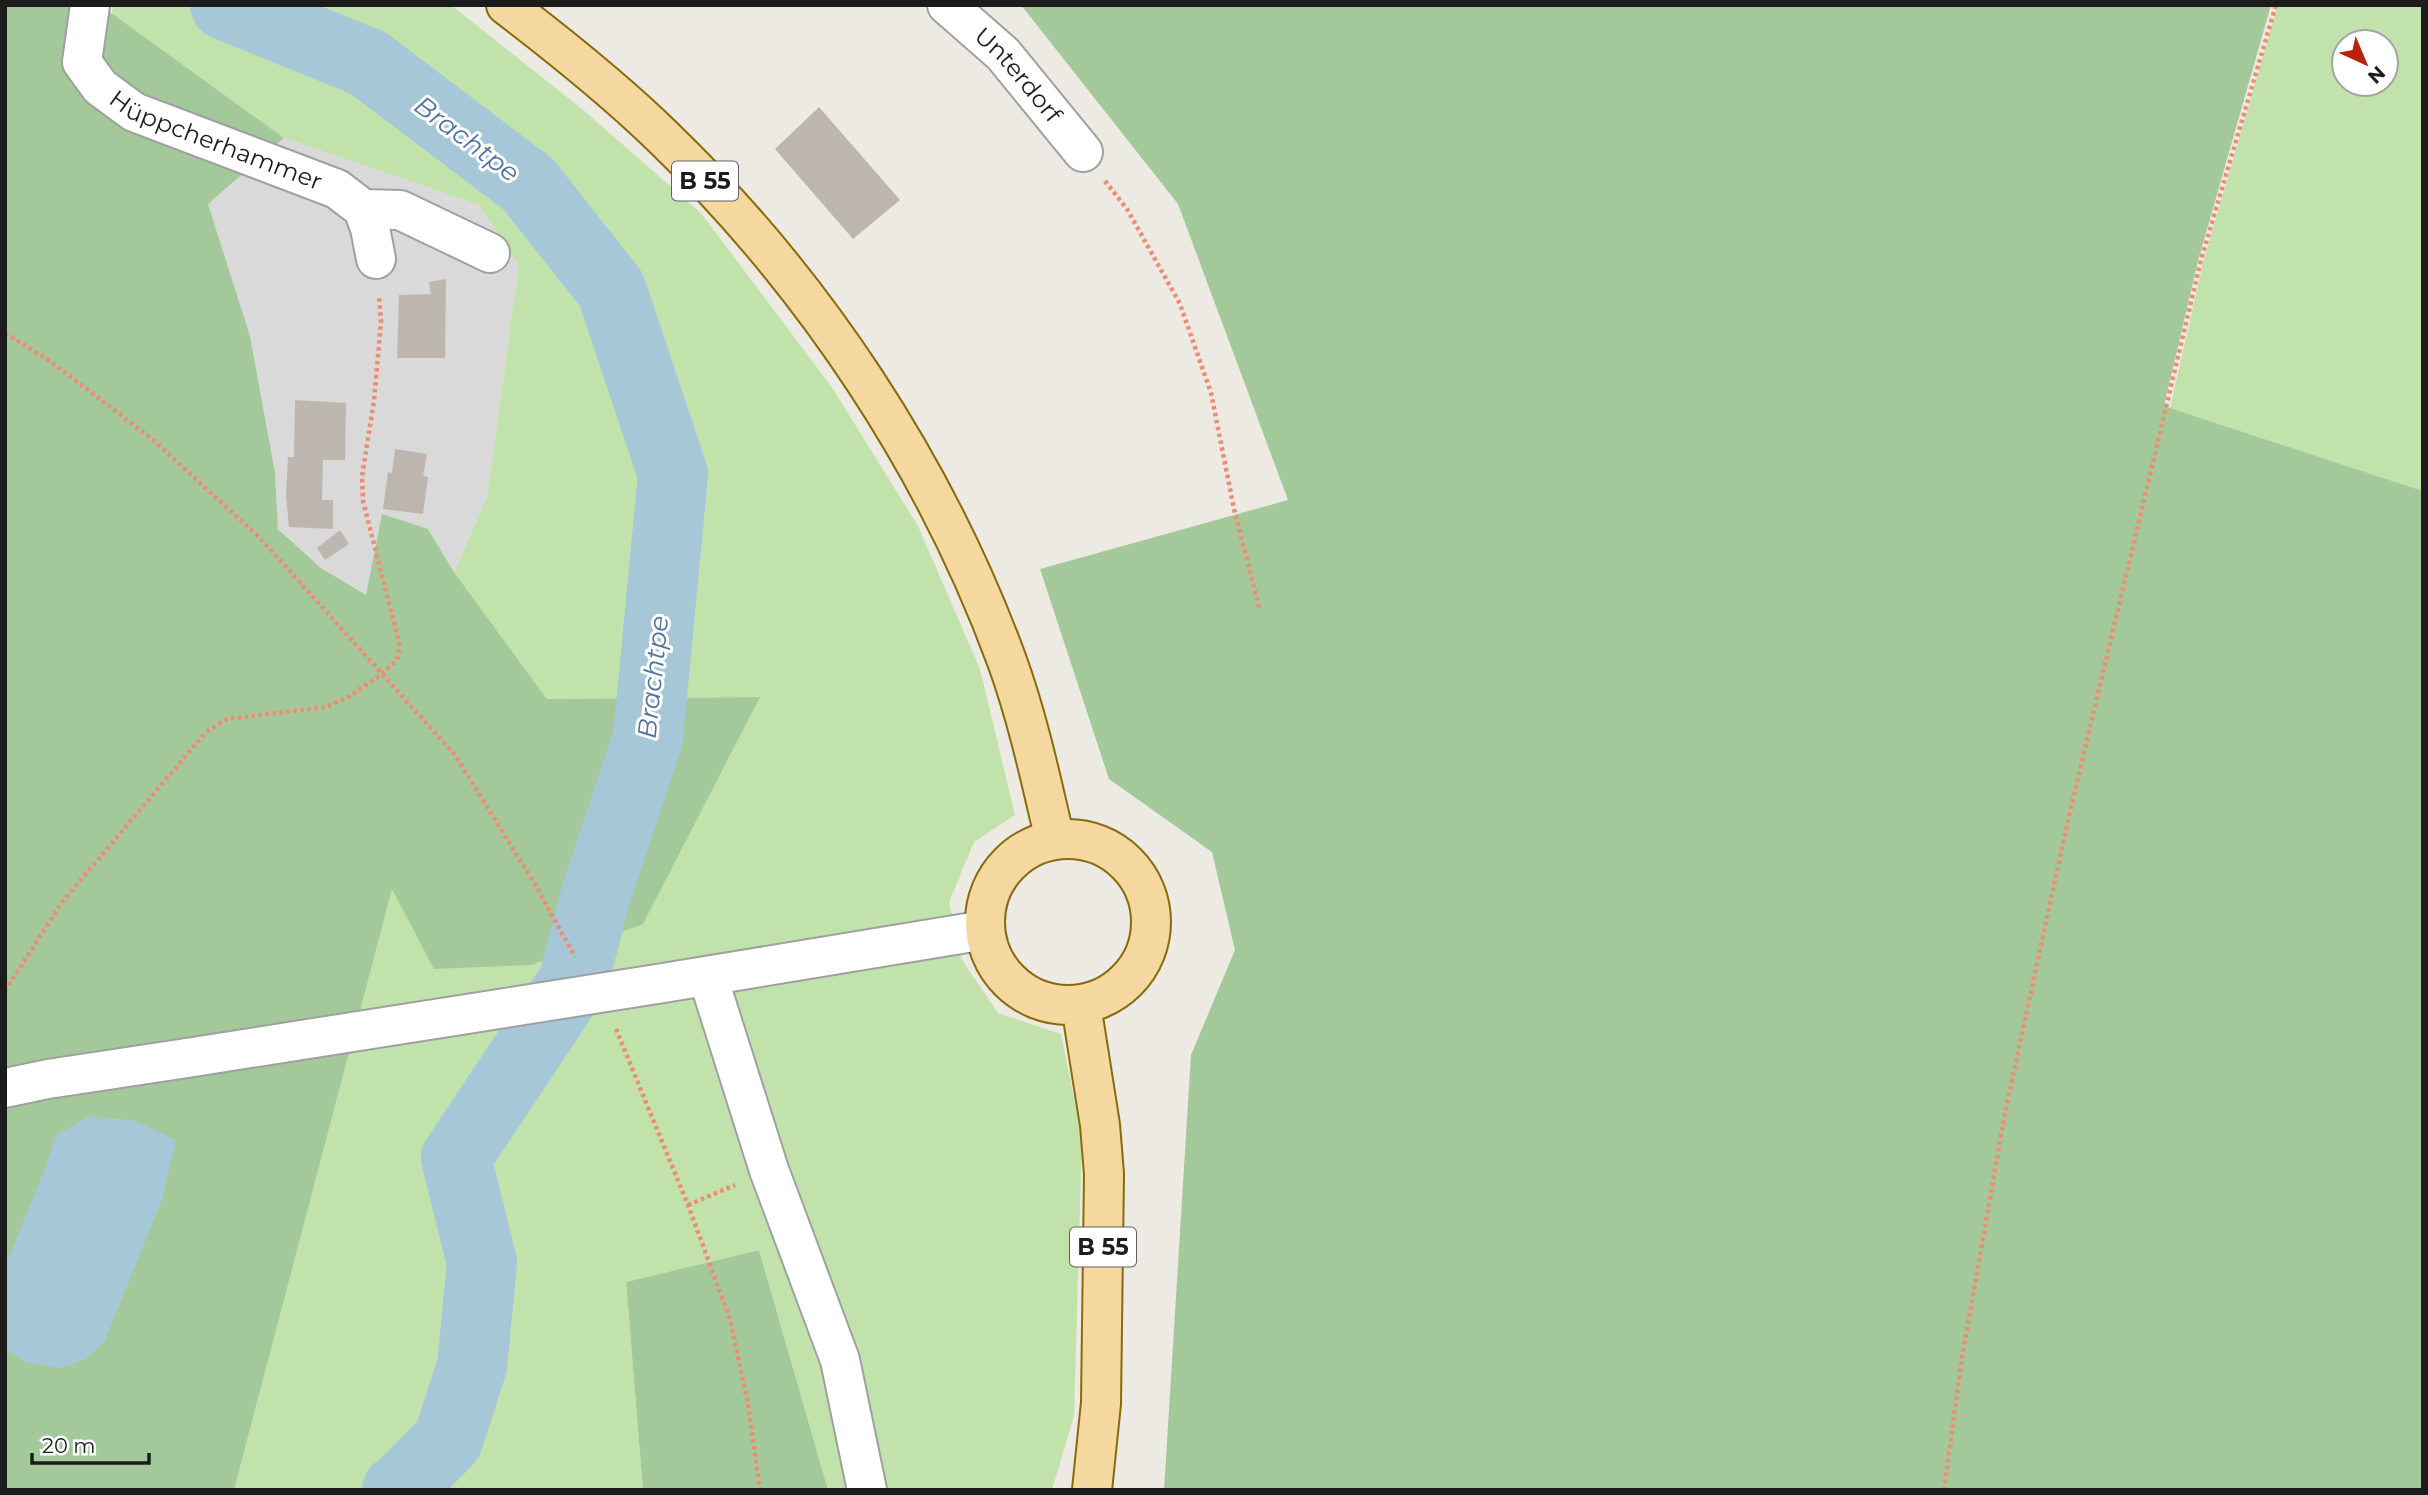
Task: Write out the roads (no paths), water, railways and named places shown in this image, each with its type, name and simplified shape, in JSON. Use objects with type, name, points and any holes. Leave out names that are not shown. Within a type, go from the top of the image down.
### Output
[{"type":"main road","name":"B 55","points":[[506,5],[607,85],[665,139],[760,241],[836,339],[910,456],[946,522],[979,595],[1007,663],[1055,840]]},
{"type":"main road","points":[[1055,840],[1093,844],[1110,851],[1133,870],[1147,895],[1152,923],[1146,951],[1131,977],[1109,995],[1082,1005],[1054,1005],[1028,996],[1007,979],[992,956],[985,930],[987,905],[995,882],[1011,862],[1031,848],[1055,840]]},
{"type":"main road","name":"B 55","points":[[1082,1005],[1100,1125],[1104,1174],[1101,1403],[1092,1490]]},
{"type":"street","name":"Unterdorf","points":[[947,5],[1003,54],[1083,152]]},
{"type":"street","name":"Hüppcherhammer","points":[[88,16],[82,62],[100,87],[134,112],[337,189],[363,209]]},
{"type":"street","points":[[376,259],[363,209],[400,210],[490,253]]},
{"type":"street","points":[[5,1088],[48,1079],[708,977],[985,930]]},
{"type":"street","points":[[708,977],[769,1170],[840,1360],[867,1490]]},
{"type":"water","points":[[88,1117],[133,1120],[176,1140],[162,1200],[105,1340],[86,1359],[61,1368],[27,1363],[10,1352],[5,1345],[5,1267],[56,1135]]},
{"type":"waterway","name":"Brachtpe","points":[[225,5],[368,63],[528,184],[611,289],[673,474],[648,738],[597,891],[573,982],[456,1158],[482,1263],[472,1366],[448,1440],[397,1490]]}]
